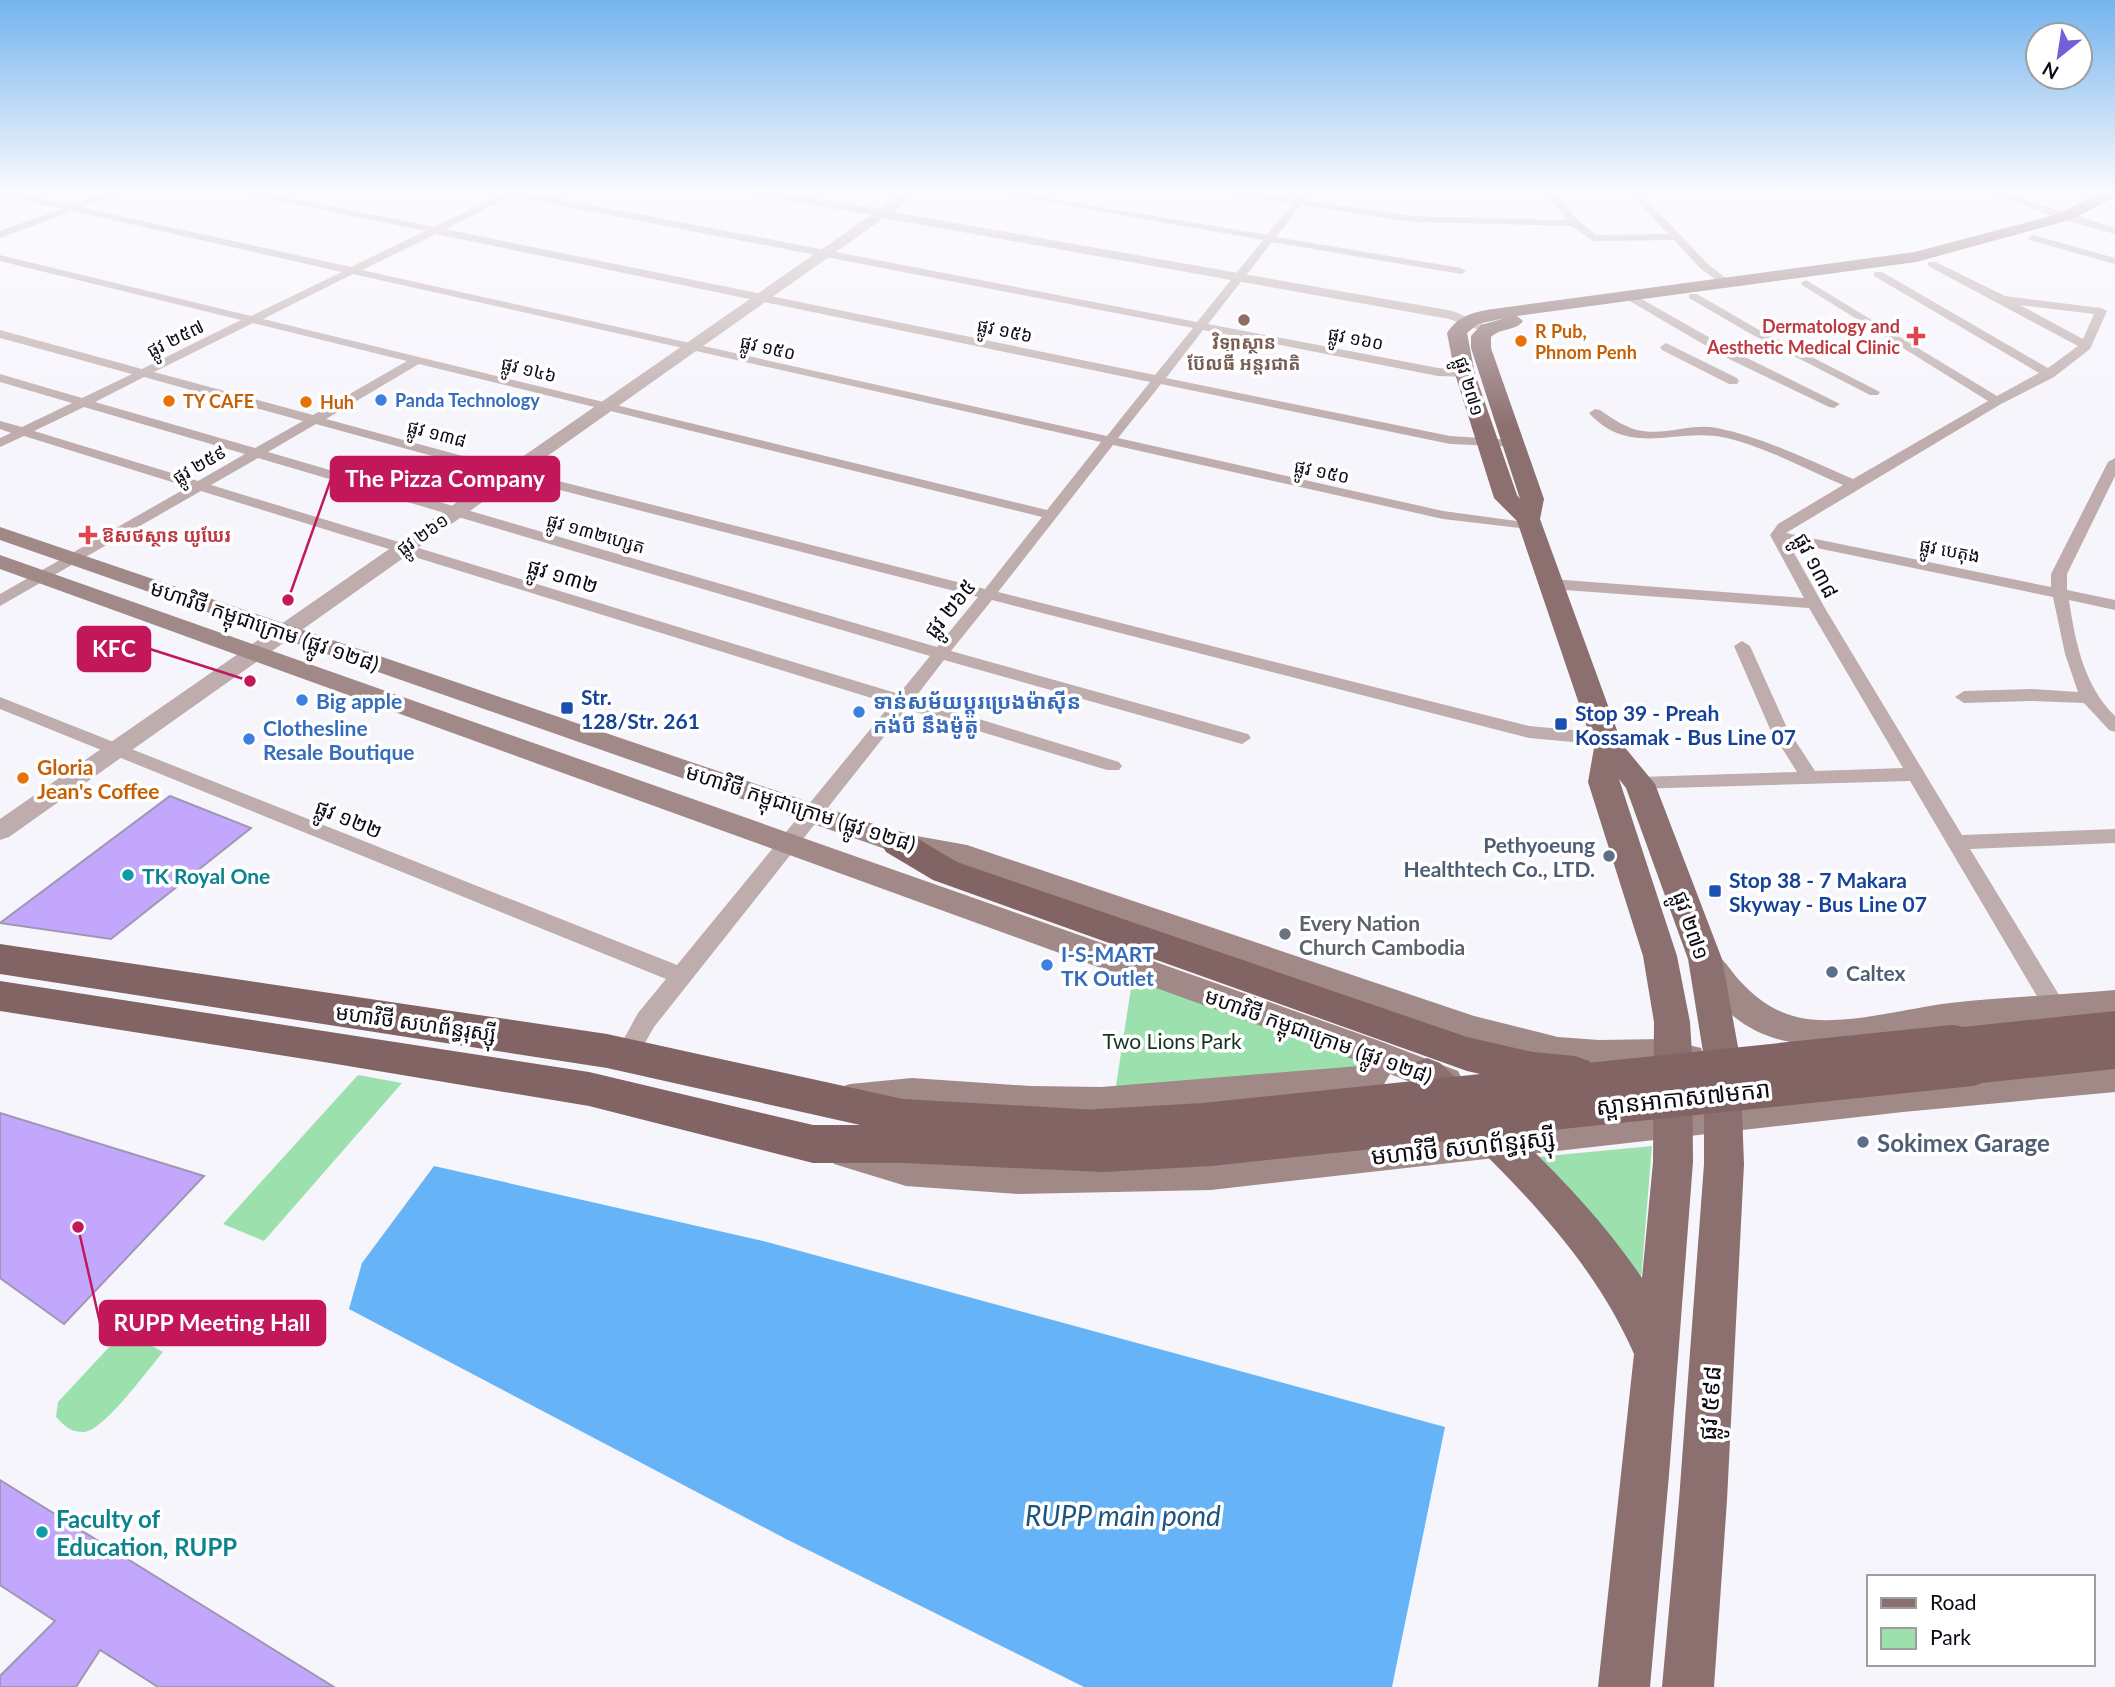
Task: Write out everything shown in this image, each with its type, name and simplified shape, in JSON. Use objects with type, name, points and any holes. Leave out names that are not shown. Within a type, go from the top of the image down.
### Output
[{"type":"highway","points":[[898,843],[945,871],[1467,1054],[1533,1069],[1623,1079]]},
{"type":"highway","name":"មហាវិថី សហព័ន្ធរុស្ស៊ី","points":[[0,959],[626,1055],[903,1117],[1100,1140]]},
{"type":"highway","name":"មហាវិថី សហព័ន្ធរុស្ស៊ី","points":[[0,996],[589,1089],[813,1144],[904,1144],[1017,1151],[1100,1140]]},
{"type":"highway","points":[[1962,1055],[2115,1027]]},
{"type":"highway","points":[[1962,1055],[2115,1052]]},
{"type":"highway","name":"ស្ពានអាកាស៧មករា","points":[[1100,1140],[1204,1122],[1623,1079],[1962,1055]]},
{"type":"highway","name":"ស្ពានអាកាស៧មករា","points":[[1100,1140],[1210,1147],[1962,1055]]},
{"type":"main road","name":"ផ្លូវ ២៧១","points":[[1529,523],[1532,499],[1481,348],[1481,336],[1488,329],[1503,323],[1726,282],[1830,270]]},
{"type":"main road","name":"ផ្លូវ ២៧១","points":[[1724,1102],[1720,1033],[1704,960],[1640,784],[1607,743],[1529,523],[1506,498],[1465,374],[1457,346],[1457,333],[1468,321],[1506,312],[1632,299],[1693,296],[1901,270]]},
{"type":"main road","name":"មហាវិថី កម្ពុជាក្រោម (ផ្លូវ ១២៨)","points":[[0,533],[898,843],[957,852],[1474,1030],[1528,1045],[1585,1054],[1674,1054],[1703,1065],[1724,1102]]},
{"type":"main road","name":"មហាវិថី កម្ពុជាក្រោម (ផ្លូវ ១២៨)","points":[[0,562],[787,843],[1362,1066],[1427,1074],[1542,1114],[1613,1129]]},
{"type":"main road","name":"ផ្លូវ ២៧១","points":[[1607,743],[1603,782],[1660,956],[1672,1022],[1675,1123]]},
{"type":"main road","points":[[1704,960],[1730,995],[1758,1016],[1788,1029],[1821,1033],[1931,1018],[2115,1003]]},
{"type":"main road","points":[[1362,1066],[1386,1111],[1388,1128],[1382,1144],[1367,1157]]},
{"type":"main road","name":"មហាវិថី សហព័ន្ធរុស្ស៊ី","points":[[829,1101],[912,1093],[1031,1101],[1101,1102],[1195,1097],[1362,1066]]},
{"type":"main road","points":[[1427,1074],[1498,1142],[1565,1213],[1631,1299],[1657,1354]]},
{"type":"main road","name":"មហាវិថី សហព័ន្ធរុស្ស៊ី","points":[[813,1144],[906,1170],[1018,1178],[1210,1174],[1675,1123],[1724,1102],[1903,1097],[2115,1078]]},
{"type":"main road","name":"ផ្លូវ ៥៩៨","points":[[1688,1687],[1706,1461],[1724,1102]]},
{"type":"main road","points":[[1624,1687],[1657,1354],[1675,1123]]},
{"type":"street","name":"ផ្លូវ ១៤៦","points":[[48,270],[1050,515]]},
{"type":"street","name":"ផ្លូវ ១៥០","points":[[345,270],[1443,515],[1529,523]]},
{"type":"street","name":"ផ្លូវ ១៥៦","points":[[625,270],[1450,440],[1513,444]]},
{"type":"street","name":"ផ្លូវ ២៦១","points":[[0,831],[801,270]]},
{"type":"street","name":"ផ្លូវ ១៦០","points":[[906,270],[1438,372],[1465,374]]},
{"type":"street","points":[[1199,270],[1453,315],[1488,329]]},
{"type":"street","name":"ផ្លូវ ២៦៥","points":[[626,1055],[646,1020],[1246,270]]},
{"type":"street","points":[[1454,270],[1461,271]]},
{"type":"street","points":[[1709,270],[1726,282]]},
{"type":"street","points":[[1943,270],[2086,346],[2099,310],[2002,299]]},
{"type":"street","name":"ផ្លូវ ២៥៧","points":[[0,443],[351,271]]},
{"type":"street","points":[[1878,274],[2050,374]]},
{"type":"street","points":[[1806,283],[1997,401]]},
{"type":"street","points":[[1693,296],[1755,332],[1874,392]]},
{"type":"street","points":[[1632,299],[1731,355],[1834,404]]},
{"type":"street","name":"ផ្លូវ ១៣៨","points":[[0,334],[510,473],[987,596],[1530,732],[1607,743]]},
{"type":"street","points":[[1666,346],[1733,381]]},
{"type":"street","name":"ផ្លូវ ១៣៨","points":[[2056,1009],[1814,604],[1777,535],[1783,527],[1854,485],[1997,401],[2050,374],[2086,346]]},
{"type":"street","points":[[1701,364],[1731,355]]},
{"type":"street","name":"ផ្លូវ ២៥៩","points":[[0,601],[418,360]]},
{"type":"street","name":"ផ្លូវ ១៣២ហ្សេត","points":[[0,378],[939,653],[1242,738]]},
{"type":"street","points":[[1595,413],[1617,428],[1638,434],[1656,436],[1692,429],[1736,436],[1854,485]]},
{"type":"street","name":"ផ្លូវ ១៣២","points":[[0,425],[1114,766]]},
{"type":"street","points":[[2115,461],[2059,574],[2058,592],[2077,665],[2090,698],[2115,726]]},
{"type":"street","name":"ផ្លូវ បេតុង","points":[[1777,535],[2115,605]]},
{"type":"street","points":[[1551,584],[1814,604]]},
{"type":"street","points":[[1742,646],[1779,729],[1810,778]]},
{"type":"street","points":[[1965,697],[2032,695],[2090,698]]},
{"type":"street","name":"ផ្លូវ ១២២","points":[[0,703],[681,976]]},
{"type":"street","points":[[1640,784],[1917,774]]},
{"type":"street","points":[[1958,842],[2115,836]]},
{"type":"green space","name":"Two Lions Park","points":[[1133,975],[1356,1057],[1364,1073],[1115,1092]]},
{"type":"green space","points":[[358,1075],[402,1083],[264,1241],[223,1224]]},
{"type":"green space","points":[[1652,1146],[1641,1280],[1537,1157]]},
{"type":"green space","points":[[124,1331],[163,1352],[126,1398],[93,1429],[84,1432],[68,1428],[56,1417],[58,1402]]},
{"type":"water","name":"RUPP main pond","points":[[434,1166],[767,1242],[1445,1427],[1392,1687],[1084,1687],[786,1539],[349,1309],[362,1263]]},
{"type":"building","name":"TK Royal One","points":[[170,796],[251,828],[111,939],[0,923]]},
{"type":"building","points":[[0,1113],[204,1176],[64,1324],[0,1278]]},
{"type":"building","name":"Faculty of Education, RUPP","points":[[0,1480],[334,1687],[158,1687],[100,1650],[76,1687],[0,1687],[0,1676],[55,1621],[0,1585]]},
{"type":"place","name":"វិទ្យាស្ថាន ប៊ែលធី អន្ដរជាតិ","points":[[1244,320]]},
{"type":"place","name":"Dermatology and Aesthetic Medical Clinic","points":[[1916,336]]},
{"type":"place","name":"R Pub, Phnom Penh","points":[[1521,341]]},
{"type":"place","name":"Panda Technology","points":[[381,400]]},
{"type":"place","name":"TY CAFE","points":[[169,401]]},
{"type":"place","name":"Huh","points":[[306,402]]},
{"type":"place","name":"ឱសថស្ថាន យូឃែរ","points":[[88,535]]},
{"type":"place","name":"The Pizza Company","points":[[288,600]]},
{"type":"place","name":"KFC","points":[[250,681]]},
{"type":"place","name":"Big apple","points":[[302,700]]},
{"type":"place","name":"Str. 128/Str. 261","points":[[567,708]]},
{"type":"place","name":"ទាន់សម័យប្តូរប្រេងម៉ាសុីន កង់បី នឹងម៉ូតូ","points":[[859,712]]},
{"type":"place","name":"Stop 39 - Preah Kossamak - Bus Line 07","points":[[1561,724]]},
{"type":"place","name":"Clothesline Resale Boutique","points":[[249,739]]},
{"type":"place","name":"Gloria Jean's Coffee","points":[[23,778]]},
{"type":"place","name":"Pethyoeung Healthtech Co., LTD.","points":[[1609,856]]},
{"type":"place","name":"TK Royal One","points":[[128,875]]},
{"type":"place","name":"Stop 38 - 7 Makara Skyway - Bus Line 07","points":[[1715,891]]},
{"type":"place","name":"Every Nation Church Cambodia","points":[[1285,934]]},
{"type":"place","name":"I-S-MART TK Outlet","points":[[1047,965]]},
{"type":"place","name":"Caltex","points":[[1832,972]]},
{"type":"place","name":"Sokimex Garage","points":[[1863,1142]]},
{"type":"place","name":"RUPP Meeting Hall","points":[[78,1227]]},
{"type":"place","name":"Faculty of Education, RUPP","points":[[42,1532]]}]
